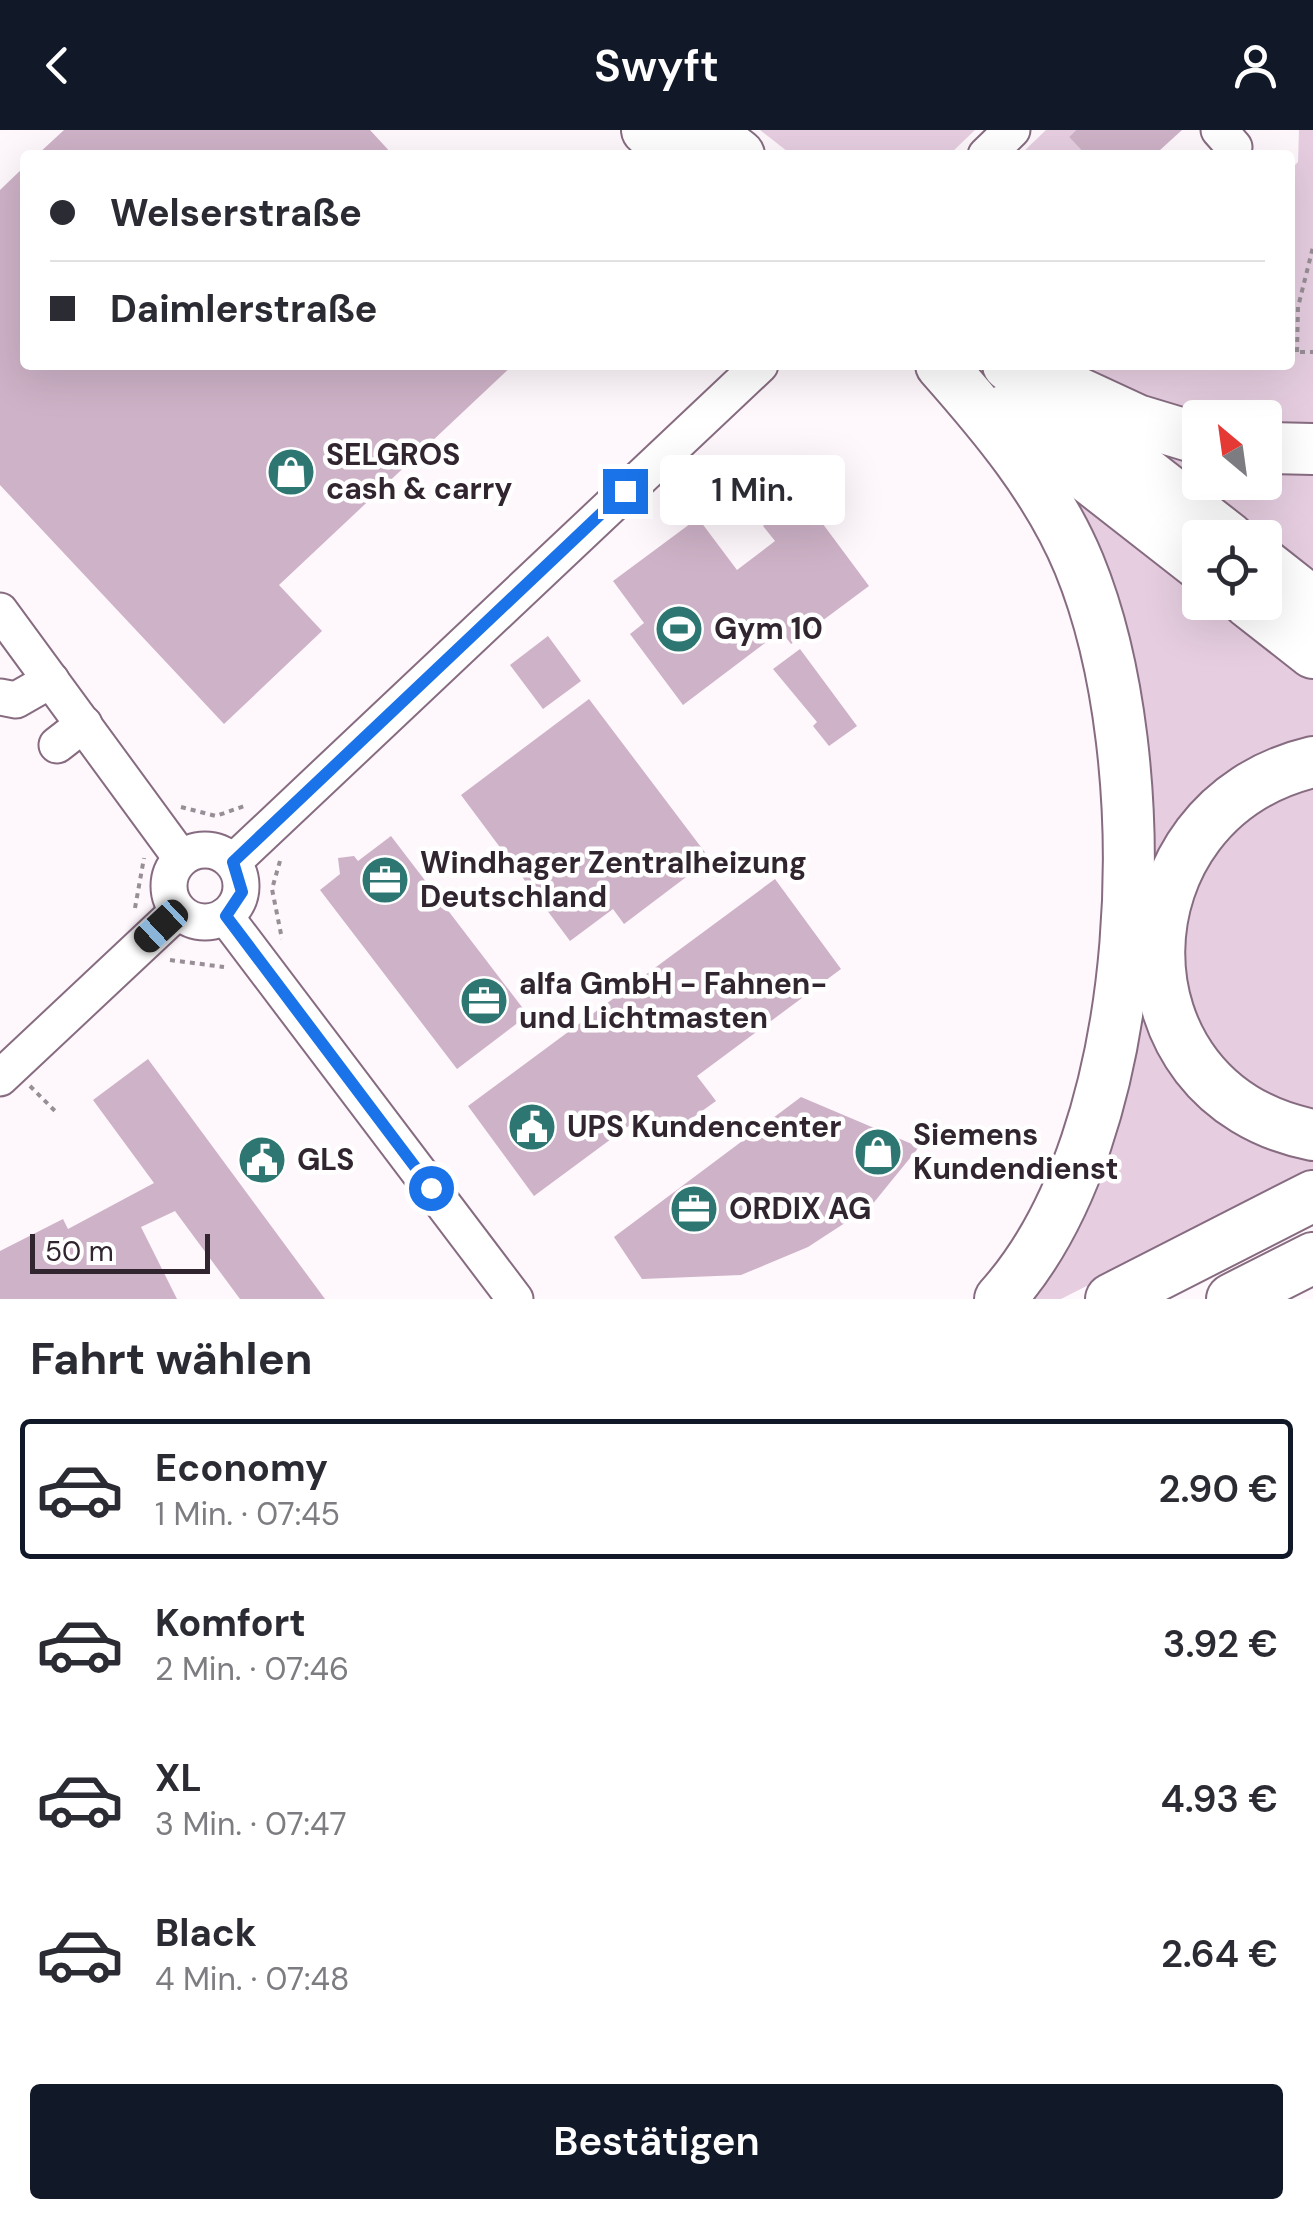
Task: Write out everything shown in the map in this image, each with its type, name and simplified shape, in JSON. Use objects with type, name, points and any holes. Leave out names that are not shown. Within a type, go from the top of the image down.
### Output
[{"type":"highway","points":[[646,130],[672,150]]},
{"type":"highway","points":[[708,130],[733,150]]},
{"type":"highway","points":[[946,370],[1022,463],[1051,507],[1079,563],[1105,639],[1120,723],[1130,840],[1128,928],[1115,1032],[1086,1139],[1053,1219],[1000,1299]]},
{"type":"highway","points":[[948,370],[1182,551]]},
{"type":"highway","points":[[1014,370],[1206,520]]},
{"type":"highway","points":[[1035,370],[1101,405],[1182,433]]},
{"type":"highway","points":[[1282,449],[1313,450]]},
{"type":"highway","points":[[1282,579],[1313,603]]},
{"type":"highway","points":[[1270,620],[1313,654]]},
{"type":"highway","points":[[1313,762],[1252,785],[1202,826],[1168,889],[1158,935],[1160,976],[1171,1021],[1205,1076],[1242,1109],[1313,1135]]},
{"type":"highway","points":[[1111,1299],[1313,1196]]},
{"type":"highway","points":[[1232,1299],[1313,1258]]},
{"type":"street","points":[[991,150],[1012,130]]},
{"type":"street","points":[[233,862],[755,370]]},
{"type":"street","points":[[4,624],[51,680],[70,735],[167,814],[181,858],[169,881],[178,911]]},
{"type":"street","points":[[0,698],[16,700],[51,680]]},
{"type":"street","points":[[178,911],[206,923],[226,916],[242,892],[233,862],[213,850],[181,858]]},
{"type":"street","points":[[0,1078],[178,911]]},
{"type":"street","points":[[226,916],[265,941],[515,1299]]},
{"type":"path","points":[[1295,334],[1313,247]]},
{"type":"path","points":[[127,922],[143,883],[144,859],[134,837],[167,814],[216,816],[242,808]]},
{"type":"path","points":[[160,960],[202,962],[229,969],[265,941],[272,890],[284,854]]},
{"type":"shaded area","points":[[760,130],[975,130],[954,150],[786,150]]},
{"type":"shaded area","points":[[1046,130],[1076,130],[1069,137],[1081,150],[1025,150]]},
{"type":"shaded area","points":[[1299,130],[1313,130],[1313,441],[1282,439],[1282,400],[1182,400],[1182,418],[1080,370],[1295,370],[1295,165]]},
{"type":"shaded area","points":[[1114,426],[1182,448],[1182,478]]},
{"type":"shaded area","points":[[1022,445],[1182,572],[1182,620],[1243,620],[1313,675],[1313,751],[1180,831],[1158,1020],[1313,1152],[1313,1171],[1061,1299],[1016,1299],[1072,1202],[1141,802]]},
{"type":"shaded area","points":[[1282,464],[1313,465],[1313,579],[1282,555],[1282,520],[1237,520],[1211,500],[1282,500]]},
{"type":"shaded area","points":[[1313,781],[1313,1130],[1188,1038],[1172,919],[1234,816]]},
{"type":"building","points":[[64,130],[370,130],[388,150],[42,150]]},
{"type":"building","points":[[1076,130],[1182,130],[1160,150],[1081,150],[1069,137]]},
{"type":"building","points":[[20,171],[20,370],[508,370],[279,585],[322,631],[224,724],[0,485],[0,190]]},
{"type":"building","points":[[795,503],[806,518],[814,512],[869,586],[791,644],[781,631],[683,705],[630,634],[644,623],[613,581],[698,518],[737,570],[775,541],[763,526]]},
{"type":"building","points":[[548,636],[581,681],[543,709],[510,665]]},
{"type":"building","points":[[800,649],[857,726],[829,746],[813,726],[817,722],[773,669]]},
{"type":"building","points":[[589,699],[710,859],[624,924],[613,909],[570,941],[461,795]]},
{"type":"building","points":[[391,836],[528,1015],[457,1069],[320,890],[340,874],[338,858],[354,856],[358,861]]},
{"type":"building","points":[[775,879],[841,969],[697,1076],[716,1101],[667,1136],[649,1111],[534,1196],[468,1106]]},
{"type":"building","points":[[148,1059],[325,1299],[240,1299],[175,1211],[141,1227],[177,1299],[0,1299],[0,1251],[63,1219],[68,1229],[154,1183],[93,1100]]},
{"type":"building","points":[[801,1097],[919,1147],[871,1206],[808,1247],[741,1275],[642,1279],[614,1237]]},
{"type":"place","name":"SELGROS cash & carry","points":[[291,472]]},
{"type":"place","name":"Gym 10","points":[[679,629]]},
{"type":"place","name":"Windhager Zentralheizung Deutschland","points":[[385,880]]},
{"type":"place","name":"alfa GmbH - Fahnen- und Lichtmasten","points":[[484,1001]]},
{"type":"place","name":"UPS Kundencenter","points":[[532,1127]]},
{"type":"place","name":"Siemens Kundendienst","points":[[878,1152]]},
{"type":"place","name":"GLS","points":[[262,1160]]},
{"type":"place","name":"ORDIX AG","points":[[694,1209]]},
{"type":"route","points":[[431,1188],[226,916],[242,892],[233,862],[625,491]]}]
